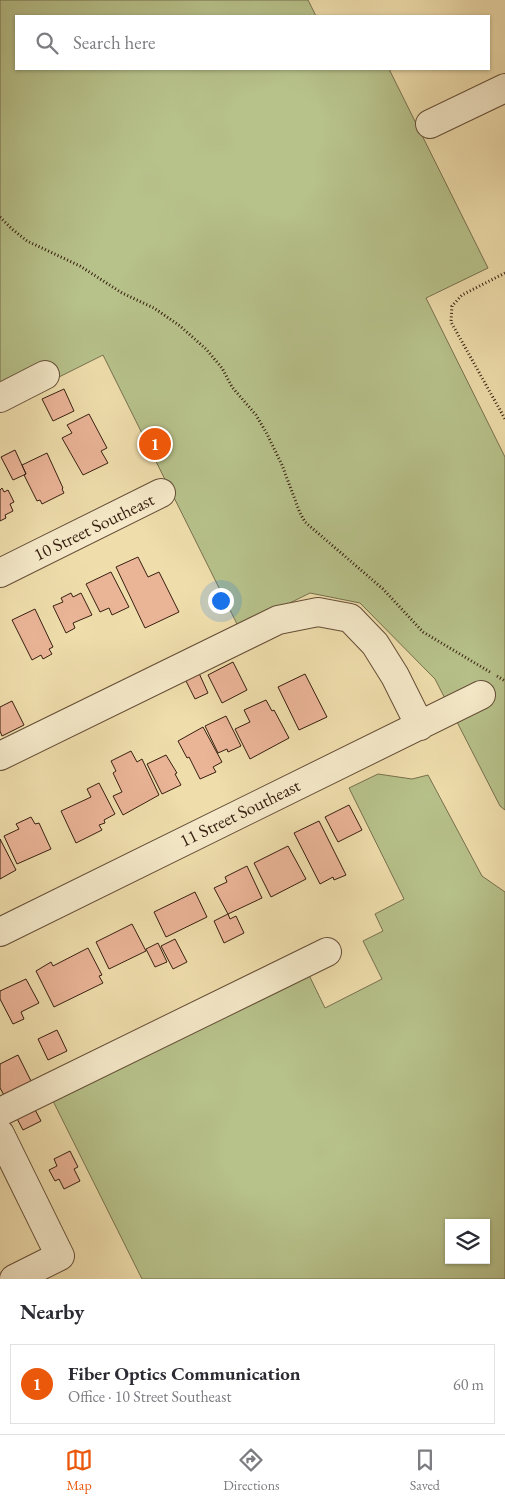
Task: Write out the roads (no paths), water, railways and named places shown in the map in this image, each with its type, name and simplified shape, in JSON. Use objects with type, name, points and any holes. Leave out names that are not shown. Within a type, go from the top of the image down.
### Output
[{"type":"street","points":[[430,124],[505,88]]},
{"type":"street","points":[[0,398],[45,375]]},
{"type":"street","name":"10 Street Southeast","points":[[0,573],[161,493]]},
{"type":"street","points":[[0,756],[278,620],[318,612],[350,618],[375,644],[395,676],[420,726]]},
{"type":"street","name":"11 Street Southeast","points":[[0,932],[481,695]]},
{"type":"street","points":[[0,1112],[327,952]]},
{"type":"street","points":[[0,1134],[60,1256],[14,1279]]},
{"type":"place","name":"Fiber Optics Communication","points":[[155,444]]}]
